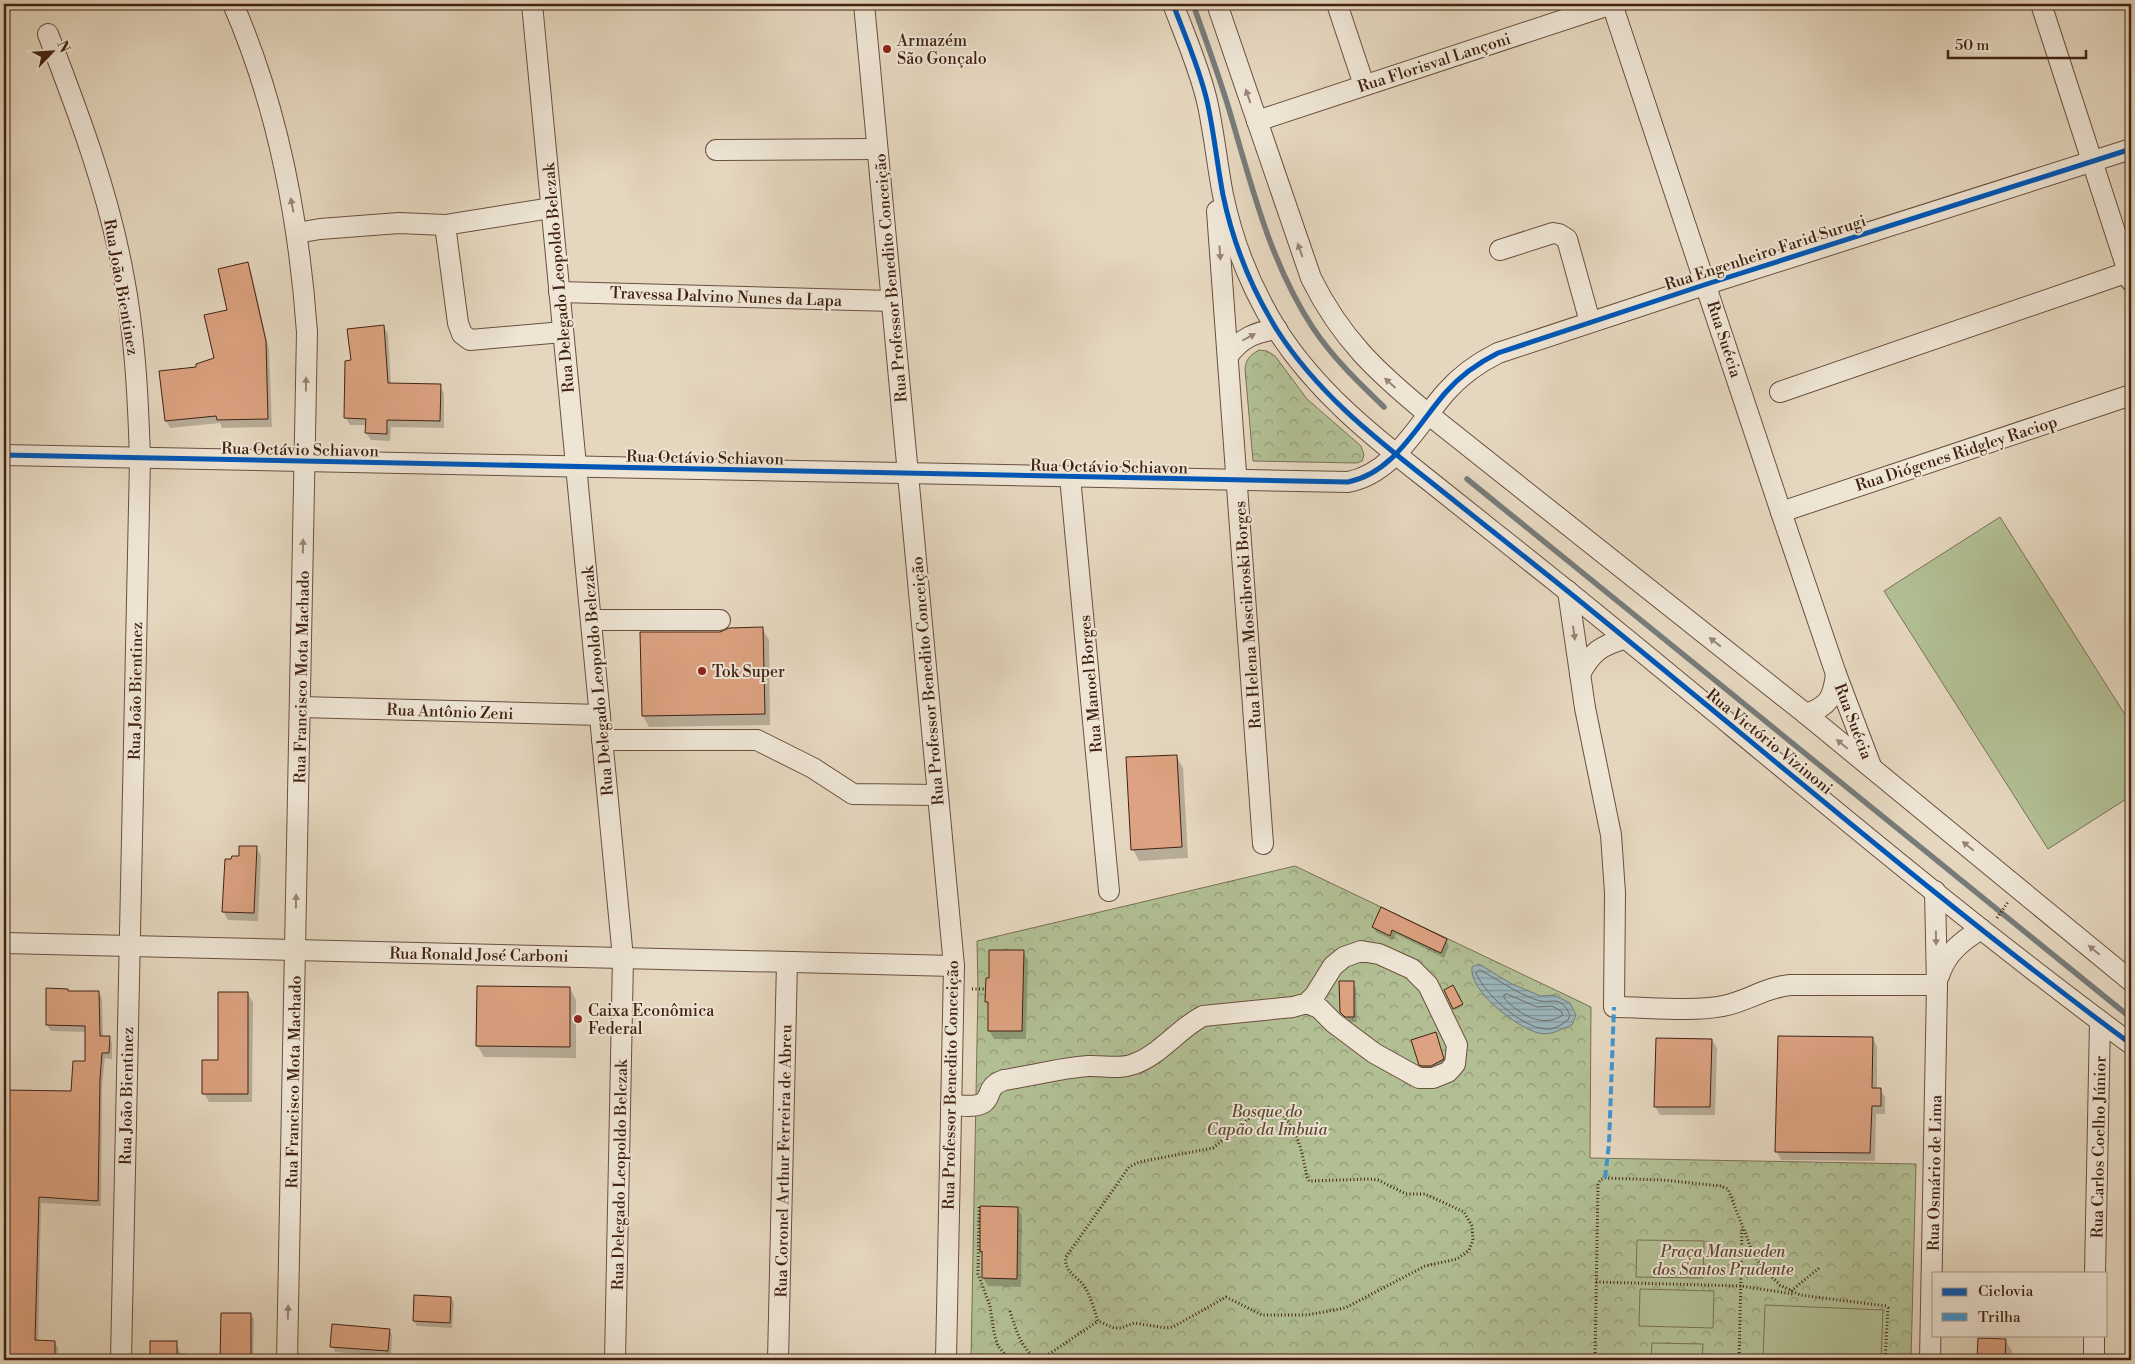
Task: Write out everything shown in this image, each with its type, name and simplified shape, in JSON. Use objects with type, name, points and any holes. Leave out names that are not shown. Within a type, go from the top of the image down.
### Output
[{"type":"street","name":"Rua Francisco Mota Machado","points":[[233,4],[256,65],[273,121],[297,233],[307,332],[287,1360]]},
{"type":"street","name":"Rua Delegado Leopoldo Belczak","points":[[532,4],[623,958],[615,1360]]},
{"type":"street","name":"Rua Professor Benedito Conceição","points":[[864,4],[954,966],[946,1360]]},
{"type":"street","points":[[1173,4],[1201,80],[1210,117]]},
{"type":"street","points":[[1217,4],[1302,256],[1324,304],[1351,344],[1373,367],[1428,414],[1806,714],[2131,981]]},
{"type":"street","points":[[1337,4],[1364,85]]},
{"type":"street","name":"Rua Florisval Lançoni","points":[[1257,120],[1612,4]]},
{"type":"street","name":"Rua Suécia","points":[[1612,4],[1781,512],[1836,674],[1871,767]]},
{"type":"street","points":[[1780,392],[2130,277],[2041,4]]},
{"type":"street","name":"Rua João Bientinez","points":[[48,34],[92,152],[111,218],[132,327],[137,388],[140,459],[121,1360]]},
{"type":"street","name":"Rua Victório Vizinoni","points":[[1210,117],[1222,192],[1236,247],[1247,274],[1276,329],[1304,367],[1328,395],[1396,454],[1568,591],[1624,639],[1935,892],[1988,924],[2100,1021],[2131,1044]]},
{"type":"street","name":"Rua Helena Moscibroski Borges","points":[[1210,117],[1264,844]]},
{"type":"street","points":[[716,150],[877,149]]},
{"type":"street","name":"Rua Engenheiro Farid Surugi","points":[[1396,454],[1460,378],[1485,359],[1513,347],[2131,149]]},
{"type":"street","points":[[297,233],[320,229],[399,223],[445,225],[551,208]]},
{"type":"street","points":[[445,225],[458,323],[462,334],[470,340],[563,332]]},
{"type":"street","points":[[1500,250],[1553,233],[1560,234],[1567,239],[1590,322]]},
{"type":"street","name":"Travessa Dalvino Nunes da Lapa","points":[[559,292],[892,301]]},
{"type":"street","points":[[1228,356],[1236,344],[1249,336],[1276,329]]},
{"type":"street","name":"Rua Diógenes Ridgley Raciop","points":[[1781,512],[2131,395]]},
{"type":"street","name":"Rua Octávio Schiavon","points":[[4,455],[1348,482],[1362,479],[1375,473],[1396,454]]},
{"type":"street","name":"Rua Manoel Borges","points":[[1070,477],[1109,890]]},
{"type":"street","points":[[1568,591],[1580,674],[1611,835],[1615,893],[1614,1007],[1717,1007],[1734,1003],[1773,988],[1790,985],[1937,985]]},
{"type":"street","points":[[591,620],[720,620]]},
{"type":"street","points":[[1580,674],[1588,660],[1597,650],[1608,643],[1624,639]]},
{"type":"street","name":"Rua Suécia","points":[[1806,714],[1822,707],[1830,698],[1834,692],[1836,674]]},
{"type":"street","name":"Rua Antônio Zeni","points":[[300,707],[600,715]]},
{"type":"street","points":[[602,740],[757,740],[813,768],[852,794],[938,795]]},
{"type":"street","name":"Rua Osmário de Lima","points":[[1930,1360],[1937,985],[1935,892]]},
{"type":"street","name":"Rua Osmário de Lima","points":[[1937,985],[1947,957],[1966,939],[1988,924]]},
{"type":"street","name":"Rua Ronald José Carboni","points":[[4,943],[954,966]]},
{"type":"street","points":[[951,1105],[976,1105],[983,1103],[987,1099],[989,1089],[1004,1080],[1080,1067],[1118,1068],[1135,1064],[1203,1016],[1293,1008],[1307,1003],[1315,995],[1333,966],[1344,957],[1361,951],[1379,954],[1412,969],[1428,984],[1456,1045],[1455,1064],[1448,1072],[1433,1078],[1419,1078],[1374,1053],[1334,1023],[1319,1008],[1307,1003]]},
{"type":"street","name":"Rua Coronel Arthur Ferreira de Abreu","points":[[778,1360],[787,962]]},
{"type":"street","name":"Rua Carlos Coelho Júnior","points":[[2095,1272],[2100,1021]]},
{"type":"street","points":[[2094,1336],[2094,1360]]},
{"type":"path","points":[[1988,924],[2012,896]]},
{"type":"path","points":[[972,989],[985,989]]},
{"type":"path","points":[[1264,1108],[1273,1109],[1291,1125],[1297,1135],[1309,1181],[1378,1180],[1406,1194],[1425,1194],[1452,1206],[1464,1212],[1472,1226],[1473,1240],[1464,1256],[1425,1266],[1345,1308],[1307,1315],[1269,1316],[1262,1315],[1226,1297],[1173,1327],[1166,1328],[1134,1322],[1120,1328],[1114,1328],[1098,1321],[1090,1296],[1084,1285],[1067,1269],[1066,1257],[1129,1167],[1139,1162],[1213,1148],[1264,1108]]},
{"type":"path","points":[[1596,1360],[1598,1185],[1600,1180],[1663,1180],[1721,1186],[1728,1189],[1742,1226],[1762,1267],[1770,1277],[1790,1291],[1800,1295]]},
{"type":"path","points":[[979,1207],[978,1274],[990,1306],[998,1346],[1010,1360]]},
{"type":"path","points":[[1739,1360],[1742,1226]]},
{"type":"path","points":[[1790,1291],[1819,1268]]},
{"type":"path","points":[[1596,1282],[1741,1286],[1886,1306],[1889,1311],[1885,1334],[1885,1360]]},
{"type":"path","points":[[1010,1311],[1017,1333],[1027,1351],[1039,1360],[1098,1321]]},
{"type":"green space","points":[[1259,350],[1267,351],[1275,356],[1307,399],[1361,446],[1364,455],[1362,461],[1357,463],[1253,461],[1245,369],[1249,358]]},
{"type":"green space","points":[[2000,517],[2131,724],[2131,796],[2048,849],[1884,591]]},
{"type":"green space","name":"Bosque do Capão da Imbuia","points":[[1295,866],[1591,1007],[1590,1158],[1916,1164],[1911,1360],[971,1360],[978,989],[977,941]]},
{"type":"green space","points":[[1637,1240],[1704,1241],[1703,1278],[1636,1277]]},
{"type":"green space","points":[[1640,1289],[1714,1291],[1713,1328],[1639,1326]]},
{"type":"green space","points":[[1765,1305],[1883,1310],[1881,1360],[1763,1360]]},
{"type":"green space","points":[[1652,1343],[1703,1344],[1702,1360],[1651,1360]]},
{"type":"water","points":[[1479,964],[1512,984],[1541,996],[1554,995],[1570,1003],[1576,1015],[1572,1025],[1552,1033],[1543,1034],[1518,1024],[1496,1007],[1478,987],[1473,976],[1472,967]]},
{"type":"building","points":[[248,262],[266,341],[268,419],[217,420],[216,416],[165,421],[159,371],[196,367],[196,364],[214,358],[204,315],[227,310],[218,269]]},
{"type":"building","points":[[384,325],[388,383],[441,384],[440,421],[387,420],[387,434],[365,433],[366,419],[344,418],[345,361],[351,360],[347,329]]},
{"type":"building","name":"Tok Super","points":[[763,627],[765,714],[642,716],[640,632],[720,632],[729,628]]},
{"type":"building","points":[[1177,755],[1182,847],[1131,850],[1126,757]]},
{"type":"building","points":[[239,846],[257,846],[254,913],[222,912],[225,859],[239,856]]},
{"type":"building","points":[[1381,907],[1447,939],[1441,953],[1392,930],[1390,936],[1372,927]]},
{"type":"building","points":[[989,950],[1024,950],[1022,1031],[988,1031],[988,1002],[985,1002],[986,978],[989,978]]},
{"type":"building","points":[[1339,981],[1354,981],[1354,1017],[1345,1017],[1340,1012]]},
{"type":"building","points":[[1453,985],[1463,1004],[1453,1009],[1444,990]]},
{"type":"building","points":[[477,986],[570,987],[570,1047],[476,1046]]},
{"type":"building","points":[[46,988],[68,989],[68,991],[99,991],[100,1036],[110,1036],[109,1053],[102,1053],[100,1079],[98,1201],[39,1197],[35,1340],[55,1341],[55,1360],[4,1360],[4,1090],[71,1091],[73,1061],[85,1061],[85,1026],[46,1025]]},
{"type":"building","points":[[218,992],[248,992],[248,1094],[202,1094],[202,1060],[218,1060]]},
{"type":"building","points":[[1436,1032],[1444,1059],[1431,1066],[1419,1065],[1411,1040]]},
{"type":"building","points":[[1778,1036],[1873,1037],[1872,1088],[1881,1088],[1881,1106],[1872,1106],[1870,1153],[1775,1152]]},
{"type":"building","points":[[1656,1038],[1712,1039],[1710,1107],[1654,1107]]},
{"type":"building","points":[[980,1206],[1018,1207],[1017,1279],[982,1278]]},
{"type":"building","points":[[414,1295],[451,1297],[450,1323],[413,1321]]},
{"type":"building","points":[[221,1313],[251,1313],[251,1360],[220,1360]]},
{"type":"building","points":[[332,1324],[390,1329],[388,1351],[330,1347]]},
{"type":"building","points":[[1978,1338],[2006,1339],[2005,1360],[1977,1360]]},
{"type":"building","points":[[150,1341],[177,1341],[177,1360],[150,1360]]},
{"type":"waterway","points":[[1193,4],[1222,88],[1264,225],[1285,278],[1298,303],[1321,339],[1346,369],[1384,407]]},
{"type":"waterway","points":[[1467,479],[2131,1018]]},
{"type":"marked path","points":[[1605,1178],[1609,1144],[1614,1007]]},
{"type":"cycle path","points":[[1173,4],[1204,88],[1227,213],[1244,265],[1259,298],[1277,330],[1309,373],[1346,411],[1385,446],[1565,589],[1987,934],[2131,1044]]},
{"type":"cycle path","points":[[4,455],[1348,482],[1364,477],[1379,469],[1392,458],[1458,380],[1470,370],[1498,353],[1707,284],[2131,149]]},
{"type":"place","name":"Armazém São Gonçalo","points":[[887,49]]},
{"type":"place","name":"Tok Super","points":[[702,671]]},
{"type":"place","name":"Caixa Econômica Federal","points":[[578,1019]]},
{"type":"park label","name":"Praça Mansueden dos Santos Prudente","points":[[1723,1260]]}]
